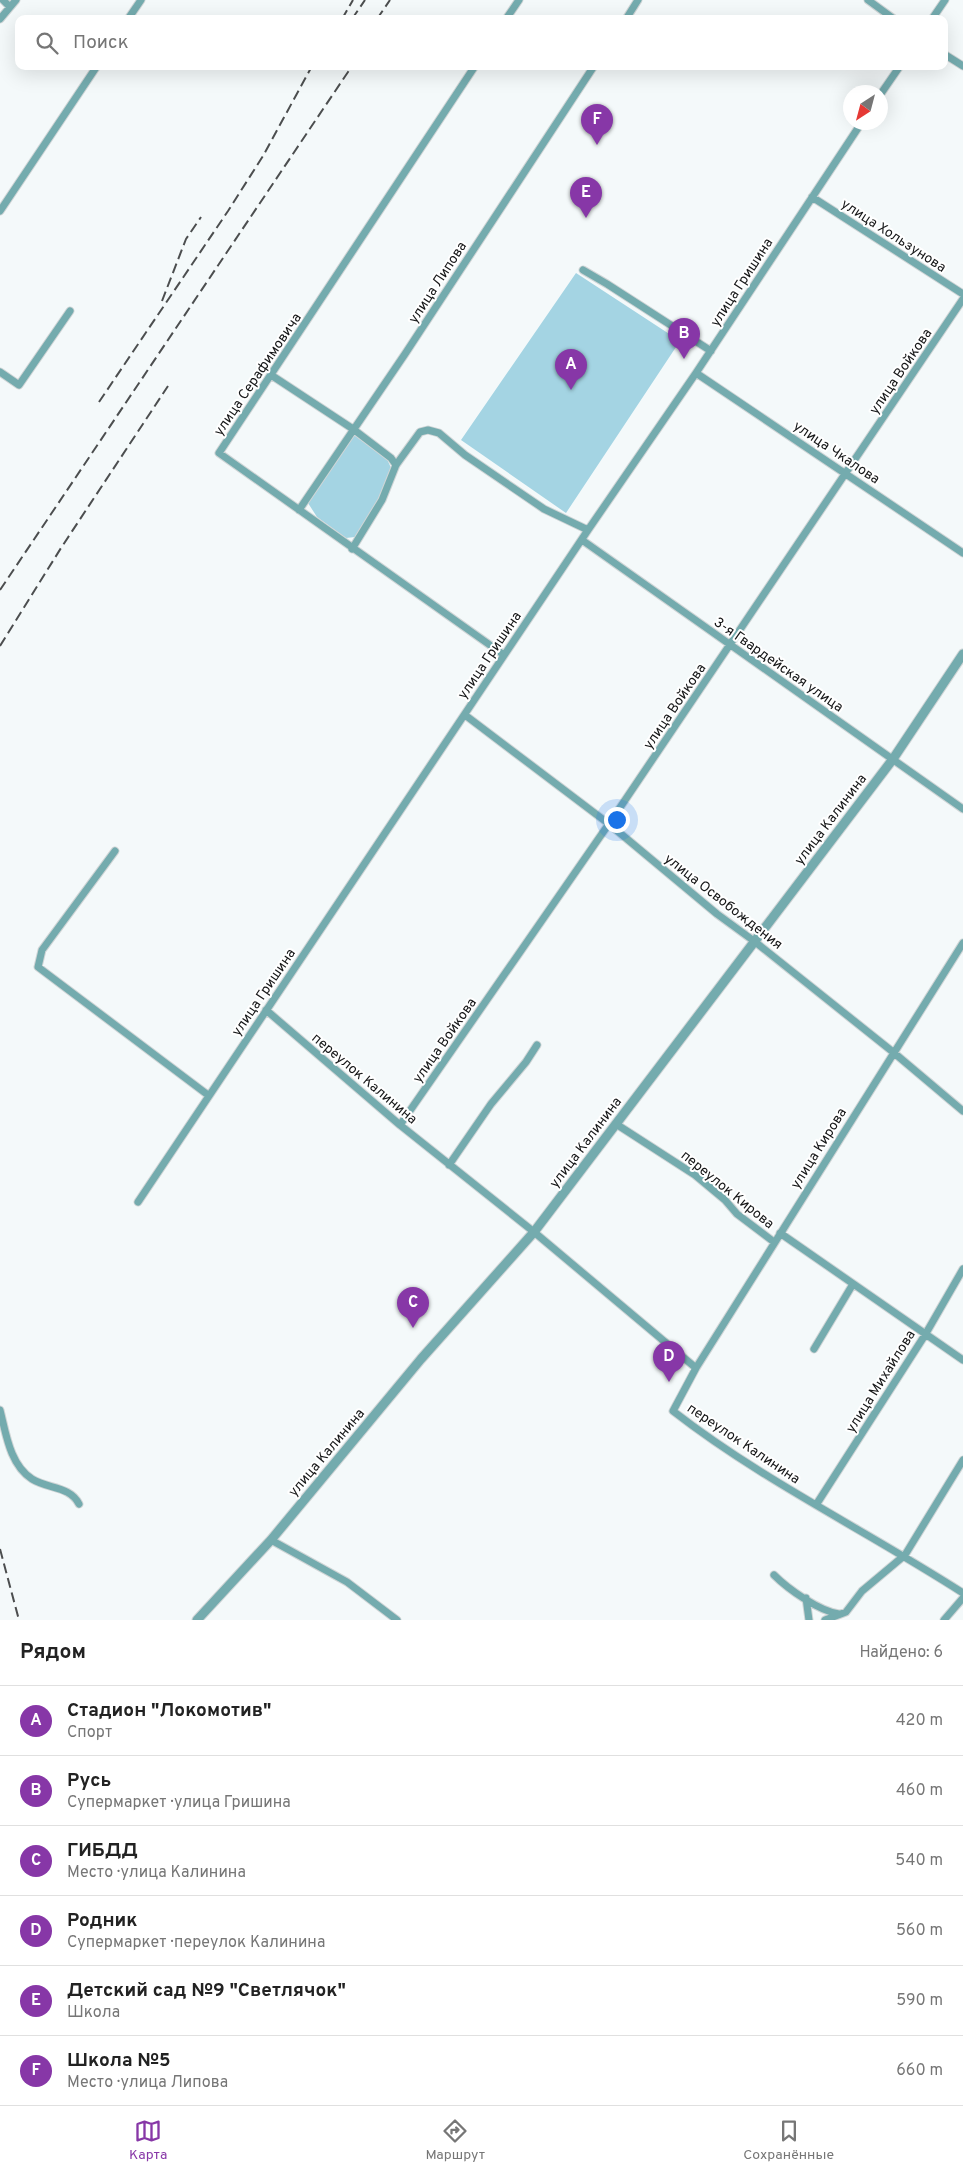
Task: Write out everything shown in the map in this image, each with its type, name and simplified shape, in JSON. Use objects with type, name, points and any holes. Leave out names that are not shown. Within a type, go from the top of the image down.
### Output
[{"type":"street","points":[[2,0],[10,7]]},
{"type":"street","points":[[0,19],[16,0]]},
{"type":"street","points":[[131,15],[141,0]]},
{"type":"street","points":[[509,15],[519,0]]},
{"type":"street","points":[[629,15],[638,0]]},
{"type":"street","points":[[868,0],[889,15]]},
{"type":"street","points":[[935,15],[945,0]]},
{"type":"street","points":[[948,57],[963,66]]},
{"type":"street","points":[[0,211],[94,70]]},
{"type":"street","name":"улица Серафимовича","points":[[472,70],[219,453],[504,655]]},
{"type":"street","name":"улица Липова","points":[[299,510],[591,70]]},
{"type":"street","points":[[887,85],[897,70]]},
{"type":"street","name":"улица Гришина","points":[[138,1202],[588,530],[711,351],[857,130]]},
{"type":"street","name":"улица Хользунова","points":[[812,197],[963,294]]},
{"type":"street","points":[[583,270],[711,351]]},
{"type":"street","name":"улица Войкова","points":[[400,1125],[609,824],[963,299]]},
{"type":"street","points":[[0,372],[19,385],[70,311]]},
{"type":"street","name":"улица Чкалова","points":[[696,372],[963,553]]},
{"type":"street","points":[[271,375],[353,429],[391,458],[396,465]]},
{"type":"street","points":[[352,549],[382,500],[396,465],[420,432],[428,430],[439,433],[471,459],[544,509],[588,530]]},
{"type":"street","name":"3-я Гвардейская улица","points":[[582,540],[963,809]]},
{"type":"street","name":"улица Калинина","points":[[197,1620],[271,1540],[421,1360],[534,1232],[712,1000],[754,941],[893,759],[963,654]]},
{"type":"street","name":"улица Освобождения","points":[[465,715],[609,824],[717,914],[754,941],[893,1052],[963,1112]]},
{"type":"street","points":[[115,850],[42,950],[38,967],[208,1095]]},
{"type":"street","name":"улица Кирова","points":[[696,1368],[963,943]]},
{"type":"street","name":"переулок Калинина","points":[[266,1010],[448,1165],[534,1232],[696,1368],[673,1411],[694,1427],[816,1505],[905,1555],[963,1593]]},
{"type":"street","points":[[448,1165],[491,1104],[538,1045]]},
{"type":"street","name":"переулок Кирова","points":[[616,1124],[695,1175],[725,1200],[737,1214],[774,1242]]},
{"type":"street","points":[[780,1233],[963,1360]]},
{"type":"street","name":"улица Михайлова","points":[[816,1505],[925,1335],[963,1269]]},
{"type":"street","points":[[814,1349],[854,1284]]},
{"type":"street","points":[[0,1410],[10,1449],[16,1463],[33,1480],[66,1492],[76,1499],[79,1504]]},
{"type":"street","points":[[825,1620],[841,1614],[852,1606],[862,1591],[905,1555],[963,1460]]},
{"type":"street","points":[[271,1540],[347,1582],[397,1620]]},
{"type":"street","points":[[774,1575],[789,1588],[831,1613],[841,1614]]},
{"type":"street","points":[[806,1598],[809,1620]]},
{"type":"street","points":[[944,1620],[963,1598]]},
{"type":"shaded area","points":[[576,273],[680,341],[566,513],[461,440]]},
{"type":"shaded area","points":[[354,435],[387,459],[392,470],[379,499],[355,537],[346,538],[317,517],[308,503]]},
{"type":"railway","points":[[344,15],[353,0]]},
{"type":"railway","points":[[355,15],[365,0]]},
{"type":"railway","points":[[380,15],[390,0]]},
{"type":"railway","points":[[99,402],[263,156],[310,70]]},
{"type":"railway","points":[[0,590],[349,70]]},
{"type":"railway","points":[[162,301],[186,239],[201,217]]},
{"type":"railway","points":[[0,646],[61,548],[168,386]]},
{"type":"railway","points":[[0,1549],[19,1620]]},
{"type":"place","name":"Школа №5","points":[[597,145]]},
{"type":"place","name":"Детский сад №9 \"Светлячок\"","points":[[586,218]]},
{"type":"place","name":"Русь","points":[[684,359]]},
{"type":"place","name":"Стадион \"Локомотив\"","points":[[571,390]]},
{"type":"place","name":"ГИБДД","points":[[413,1328]]},
{"type":"place","name":"Родник","points":[[669,1382]]}]
